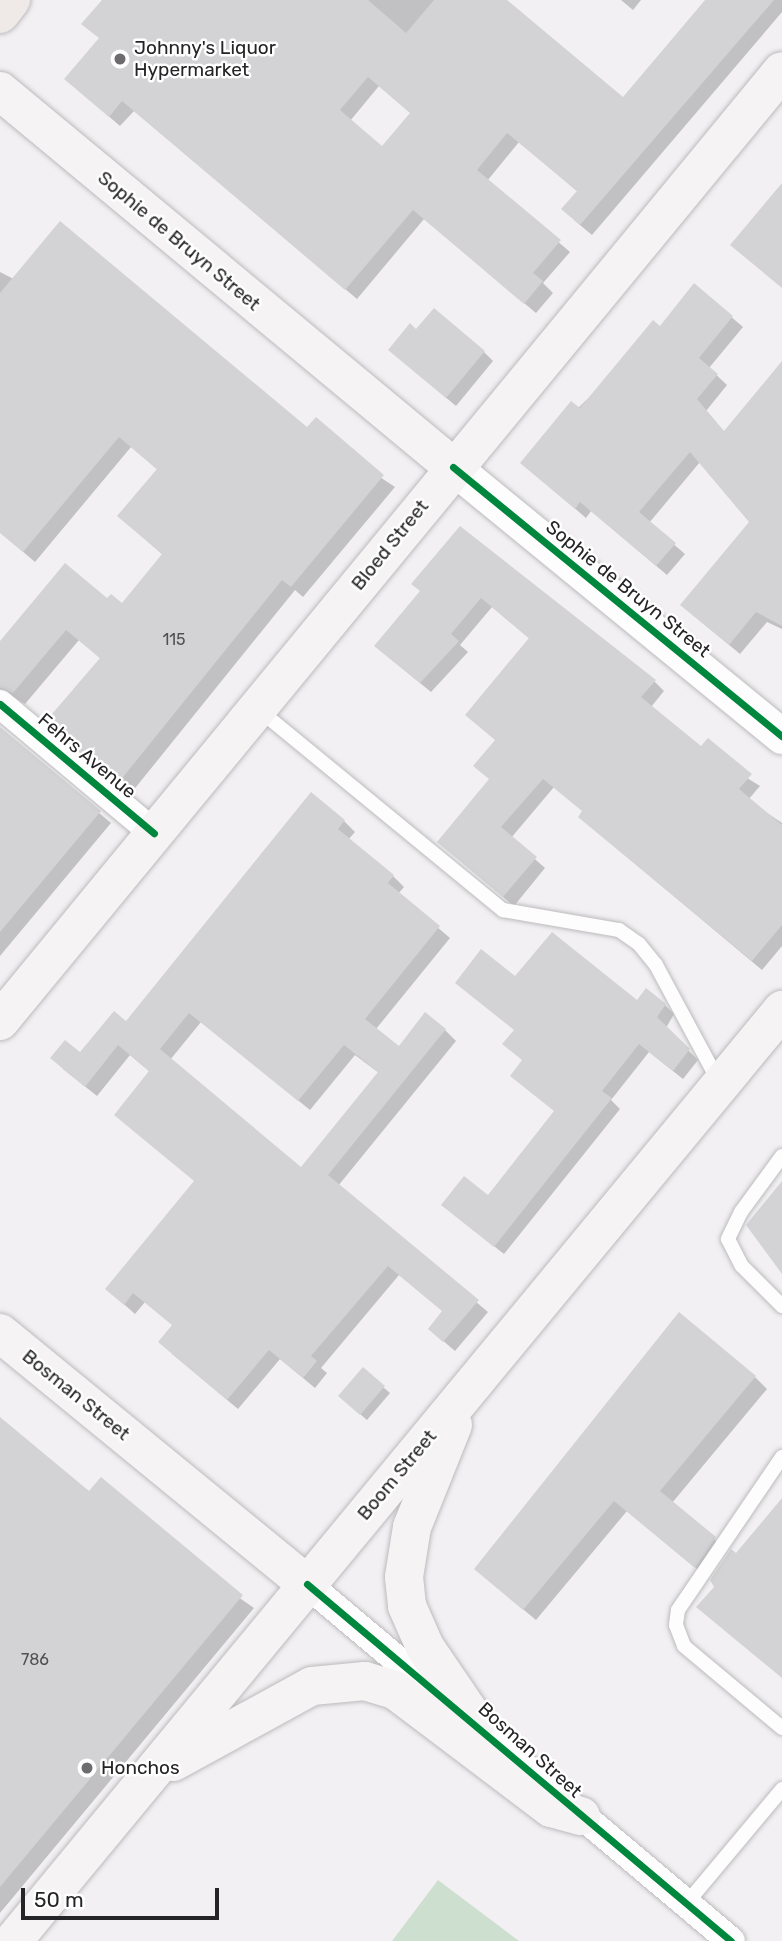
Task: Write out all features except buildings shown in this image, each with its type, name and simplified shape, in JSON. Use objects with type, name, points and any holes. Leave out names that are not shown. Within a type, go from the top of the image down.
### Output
[{"type":"main road","points":[[0,14],[11,0]]},
{"type":"main road","name":"Bloed Street","points":[[0,1021],[453,467],[782,71]]},
{"type":"main road","name":"Sophie de Bruyn Street","points":[[0,91],[453,467]]},
{"type":"main road","name":"Boom Street","points":[[13,1941],[782,1010]]},
{"type":"main road","name":"Bosman Street","points":[[0,1333],[307,1584]]},
{"type":"main road","points":[[469,1388],[412,1527],[404,1577],[407,1606],[425,1647],[476,1722]]},
{"type":"main road","points":[[147,1778],[299,1691],[338,1681],[365,1681],[395,1690],[551,1808],[581,1816]]},
{"type":"street","name":"Sophie de Bruyn Street","points":[[453,467],[782,736]]},
{"type":"street","name":"Fehrs Avenue","points":[[0,704],[154,833]]},
{"type":"street","name":"Bosman Street","points":[[307,1584],[476,1722],[581,1816],[731,1941]]},
{"type":"lane","points":[[257,708],[503,910],[619,930],[639,944],[656,965],[720,1084]]},
{"type":"lane","points":[[782,1156],[741,1212],[728,1239],[742,1266],[782,1306]]},
{"type":"lane","points":[[782,1457],[678,1610],[676,1625],[684,1646],[782,1728]]},
{"type":"lane","points":[[686,1904],[782,1789]]},
{"type":"green space","points":[[438,1880],[519,1941],[392,1941]]},
{"type":"cycle path","points":[[453,467],[782,736]]},
{"type":"cycle path","points":[[0,704],[154,833]]},
{"type":"cycle path","points":[[307,1584],[731,1941]]},
{"type":"place","name":"Johnny's Liquor Hypermarket","points":[[120,59]]},
{"type":"place","name":"Honchos","points":[[87,1768]]}]
